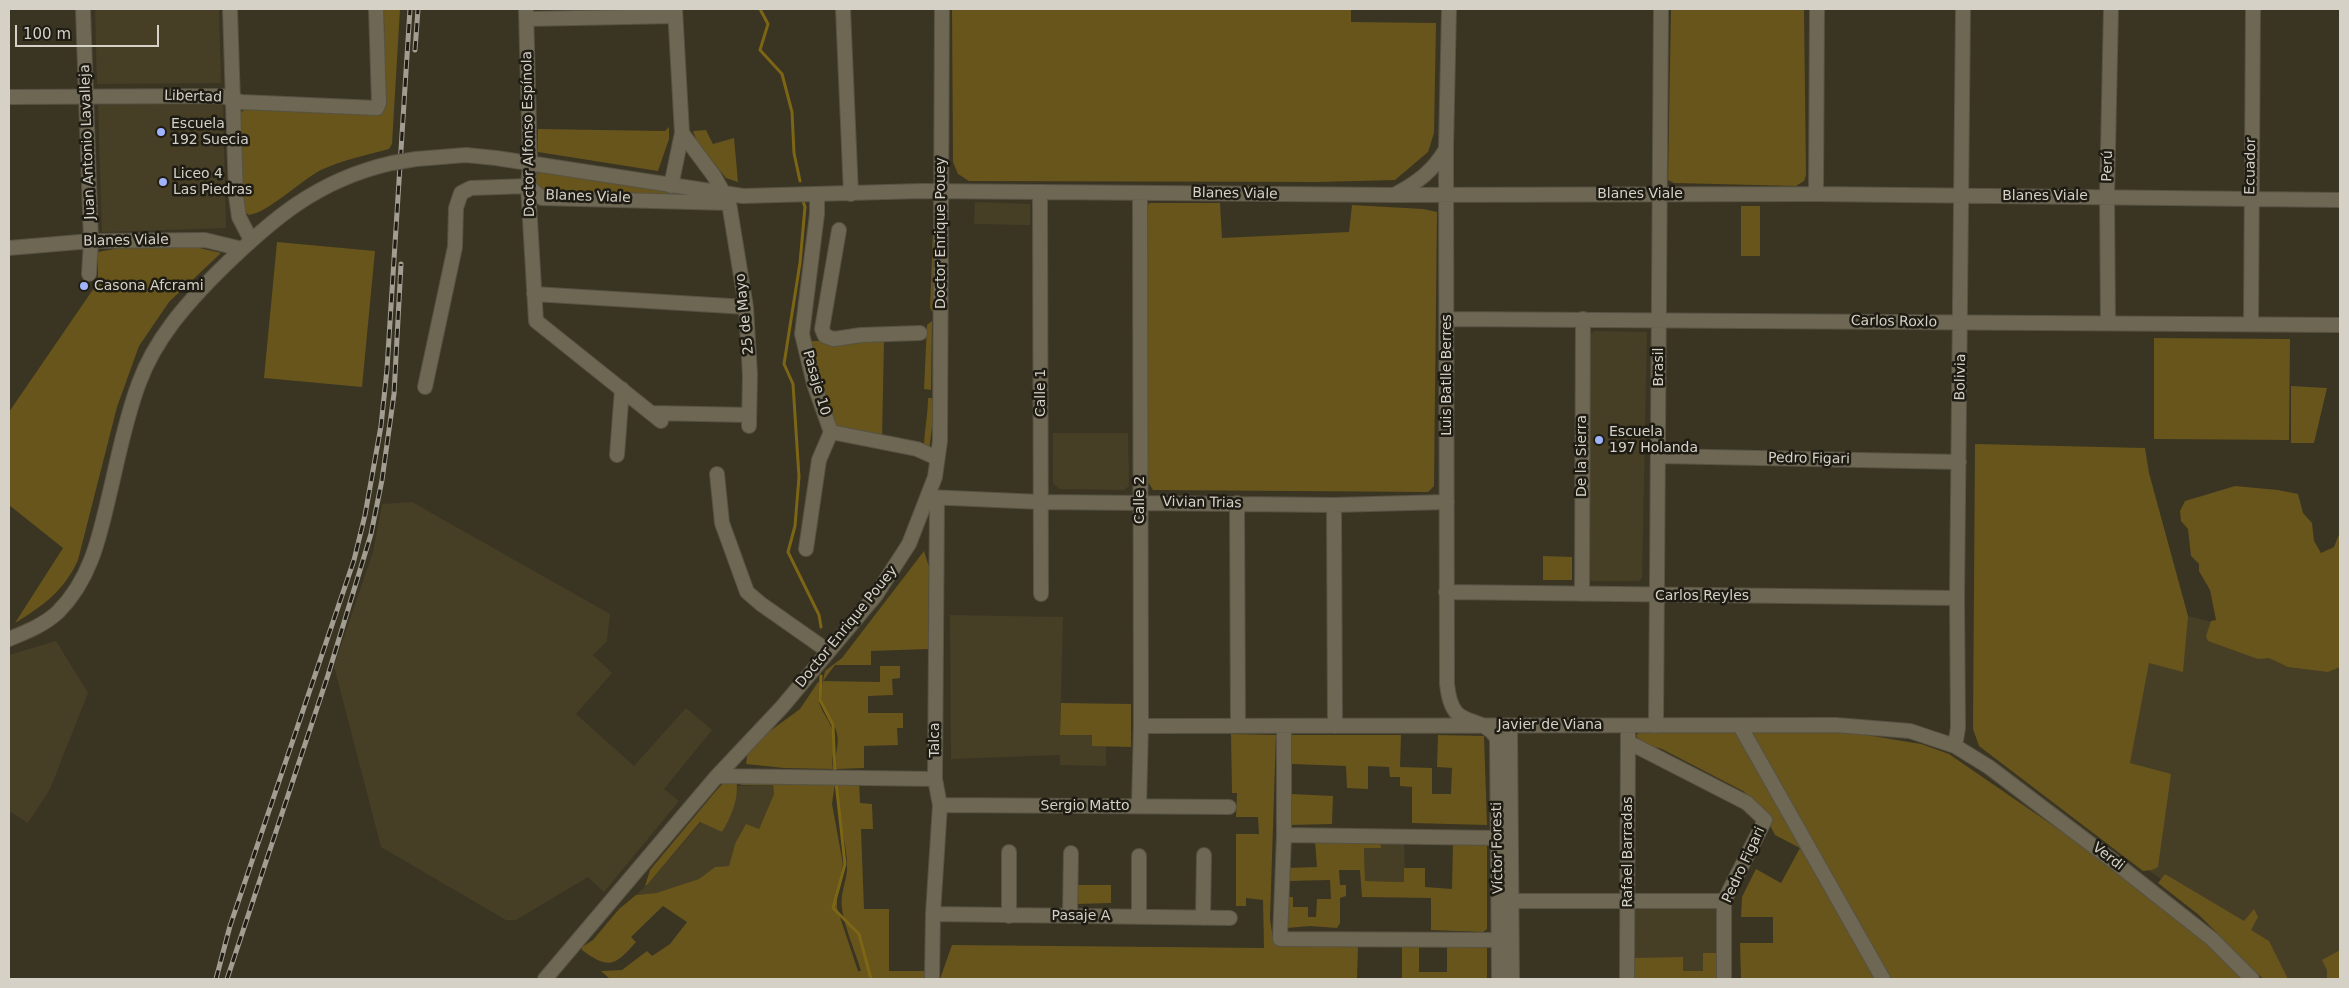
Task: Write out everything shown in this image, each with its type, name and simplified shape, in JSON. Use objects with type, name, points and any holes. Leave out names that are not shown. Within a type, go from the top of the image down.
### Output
[{"type":"street","name":"Juan Antonio Lavalleja","points":[[83,9],[91,241],[90,274]]},
{"type":"street","points":[[230,9],[236,196],[246,244]]},
{"type":"street","name":"Libertad","points":[[9,97],[222,96],[241,102],[377,108],[379,103],[376,9]]},
{"type":"street","points":[[843,9],[850,194]]},
{"type":"street","name":"Doctor Enrique Pouey","points":[[546,979],[716,776],[782,707],[876,595],[909,544],[932,498],[940,412],[942,9]]},
{"type":"street","name":"Luis Batlle Berres","points":[[1448,9],[1446,148],[1446,592],[1448,684],[1451,705],[1459,716],[1480,725]]},
{"type":"street","name":"Brasil","points":[[1656,726],[1661,9]]},
{"type":"street","points":[[1816,194],[1817,9]]},
{"type":"street","name":"Bolivia","points":[[1956,746],[1958,728],[1959,462],[1962,322],[1963,9]]},
{"type":"street","name":"Perú","points":[[2108,323],[2107,196],[2111,9]]},
{"type":"street","name":"Ecuador","points":[[2251,324],[2253,9]]},
{"type":"street","points":[[526,14],[675,12],[682,133],[671,186]]},
{"type":"street","name":"Doctor Alfonso Espínola","points":[[526,14],[530,163],[528,186],[536,321],[656,417],[749,421]]},
{"type":"street","name":"25 de Mayo","points":[[682,133],[696,150],[728,199],[746,307],[750,375],[749,421]]},
{"type":"street","points":[[1394,196],[1428,174],[1446,148]]},
{"type":"street","points":[[9,638],[38,627],[57,613],[73,596],[84,578],[91,564],[99,539],[131,407],[146,366],[162,337],[180,313],[246,244],[268,224],[314,193],[352,174],[392,163],[466,155],[530,163],[671,186],[728,199]]},
{"type":"street","name":"Blanes Viale","points":[[425,387],[454,255],[456,208],[461,193],[471,188],[528,186],[542,198],[728,199],[817,194],[940,192],[1394,196],[1447,194],[1816,194],[2340,200]]},
{"type":"street","name":"Calle 1","points":[[1040,193],[1041,594]]},
{"type":"street","name":"Calle 2","points":[[1138,806],[1141,726],[1140,193]]},
{"type":"street","name":"Pasaje 10","points":[[806,549],[819,460],[831,432],[814,384],[802,334],[817,214],[817,194]]},
{"type":"street","points":[[840,230],[822,329],[825,336],[834,339],[861,335],[920,333]]},
{"type":"street","name":"Blanes Viale","points":[[9,248],[91,241],[205,240],[246,244]]},
{"type":"street","points":[[534,294],[746,307]]},
{"type":"street","name":"Carlos Roxlo","points":[[1447,319],[2340,325]]},
{"type":"street","name":"De la Sierra","points":[[1582,594],[1583,319]]},
{"type":"street","points":[[617,455],[622,388]]},
{"type":"street","points":[[831,432],[917,449],[937,458]]},
{"type":"street","name":"Pedro Figari","points":[[1659,456],[1959,462]]},
{"type":"street","points":[[717,474],[722,523],[747,592],[828,651]]},
{"type":"street","name":"Vivian Trias","points":[[932,498],[1041,502],[1334,504],[1447,502]]},
{"type":"street","name":"Talca","points":[[932,498],[935,779],[940,805],[933,914],[932,979]]},
{"type":"street","points":[[1237,503],[1238,726]]},
{"type":"street","points":[[1334,504],[1335,726]]},
{"type":"street","name":"Carlos Reyles","points":[[1446,592],[1658,596],[1958,598]]},
{"type":"street","name":"Víctor Foresti","points":[[1480,725],[1488,729],[1496,738],[1499,979]]},
{"type":"street","name":"Rafael Barradas","points":[[1627,725],[1627,979]]},
{"type":"street","name":"Javier de Viana","points":[[1141,726],[1836,725],[1910,731],[1956,746]]},
{"type":"street","name":"Víctor Foresti","points":[[1510,726],[1512,979]]},
{"type":"street","points":[[1740,726],[1883,979]]},
{"type":"street","points":[[1284,727],[1284,835],[1280,939],[1499,940]]},
{"type":"street","name":"Pedro Figari","points":[[1628,742],[1748,803],[1766,820],[1724,901],[1724,979]]},
{"type":"street","name":"Verdi","points":[[1956,746],[1989,767],[2121,867],[2212,939],[2252,979]]},
{"type":"street","points":[[716,776],[935,779]]},
{"type":"street","name":"Sergio Matto","points":[[940,805],[1229,807]]},
{"type":"street","points":[[1284,835],[1497,838]]},
{"type":"street","points":[[1009,852],[1009,916]]},
{"type":"street","points":[[1070,916],[1071,854]]},
{"type":"street","points":[[1203,918],[1204,855]]},
{"type":"street","points":[[1139,856],[1139,917]]},
{"type":"street","points":[[1512,901],[1724,901]]},
{"type":"street","name":"Pasaje A","points":[[933,914],[1230,918]]},
{"type":"shaded area","points":[[95,9],[219,9],[221,83],[97,84]]},
{"type":"shaded area","points":[[384,9],[400,9],[392,144],[389,149],[329,166],[257,213],[249,215],[243,211],[240,113],[247,108],[382,112],[385,107]]},
{"type":"shaded area","points":[[952,9],[1351,9],[1351,22],[1436,23],[1434,133],[1428,152],[1395,180],[1318,182],[969,181],[958,174],[953,162]]},
{"type":"shaded area","points":[[1671,9],[1804,9],[1806,175],[1804,181],[1796,186],[1674,183],[1668,180]]},
{"type":"shaded area","points":[[223,102],[226,228],[102,232],[98,105]]},
{"type":"shaded area","points":[[669,127],[669,139],[658,171],[538,152],[538,129],[665,131]]},
{"type":"shaded area","points":[[706,130],[713,144],[734,138],[738,182],[726,178],[697,142],[693,131]]},
{"type":"shaded area","points":[[538,172],[717,198],[538,193],[535,179]]},
{"type":"shaded area","points":[[975,202],[1030,204],[1030,225],[974,224]]},
{"type":"shaded area","points":[[1149,203],[1220,203],[1222,238],[1349,232],[1352,205],[1423,209],[1437,212],[1434,486],[1428,492],[1153,490],[1148,482],[1146,211]]},
{"type":"shaded area","points":[[934,205],[934,314],[930,308]]},
{"type":"shaded area","points":[[1741,206],[1760,206],[1760,256],[1741,256]]},
{"type":"shaded area","points":[[277,242],[375,251],[362,387],[264,378]]},
{"type":"shaded area","points":[[195,247],[221,253],[169,302],[139,346],[117,407],[78,560],[66,581],[52,597],[15,623],[63,548],[9,505],[9,412],[94,288],[98,279],[98,252],[119,248]]},
{"type":"shaded area","points":[[932,321],[931,390],[924,389],[927,325]]},
{"type":"shaded area","points":[[1594,331],[1647,332],[1642,578],[1639,581],[1591,581],[1588,577],[1589,335]]},
{"type":"shaded area","points":[[2154,338],[2290,339],[2289,440],[2154,439]]},
{"type":"shaded area","points":[[805,341],[884,341],[882,440],[834,429]]},
{"type":"shaded area","points":[[2291,386],[2327,388],[2314,443],[2291,443]]},
{"type":"shaded area","points":[[928,398],[932,398],[934,411],[929,451],[924,448]]},
{"type":"shaded area","points":[[1053,433],[1128,433],[1129,486],[1124,490],[1059,489],[1053,483]]},
{"type":"shaded area","points":[[1975,444],[2145,448],[2149,473],[2188,616],[2183,672],[2149,663],[2130,763],[2171,774],[2158,867],[2152,870],[2143,871],[1979,746],[1973,729]]},
{"type":"shaded area","points":[[2235,486],[2298,494],[2303,513],[2312,523],[2314,541],[2321,553],[2334,547],[2340,532],[2340,667],[2328,672],[2288,667],[2269,658],[2258,659],[2208,641],[2206,636],[2211,621],[2216,620],[2210,590],[2199,571],[2199,564],[2191,556],[2188,529],[2181,521],[2180,511],[2185,501]]},
{"type":"shaded area","points":[[412,502],[610,614],[607,641],[593,655],[612,673],[576,714],[634,766],[686,708],[712,730],[664,789],[679,801],[604,892],[588,877],[516,920],[506,920],[381,847],[334,666],[373,552],[382,504]]},
{"type":"shaded area","points":[[924,551],[929,567],[928,649],[871,651],[871,665],[835,665],[823,681],[880,682],[880,666],[900,666],[900,678],[892,679],[893,695],[868,696],[868,713],[903,713],[903,728],[897,728],[898,745],[864,746],[864,768],[836,769],[837,734],[821,698],[822,684],[825,671],[842,658]]},
{"type":"shaded area","points":[[1543,556],[1572,557],[1572,580],[1543,580]]},
{"type":"shaded area","points":[[2155,608],[2340,653],[2340,979],[2281,979],[2243,939],[2107,840]]},
{"type":"shaded area","points":[[950,615],[1063,617],[1060,735],[1092,735],[1092,746],[1106,746],[1106,766],[1060,765],[1060,755],[951,759]]},
{"type":"shaded area","points":[[56,641],[88,693],[50,789],[28,823],[9,811],[9,655]]},
{"type":"shaded area","points":[[818,682],[821,683],[819,692],[820,706],[834,738],[833,769],[784,768],[746,764],[751,745],[800,709]]},
{"type":"shaded area","points":[[1061,703],[1131,704],[1131,747],[1092,746],[1092,735],[1060,735]]},
{"type":"shaded area","points":[[1640,731],[1737,733],[1878,979],[1741,979],[1740,943],[1773,943],[1773,917],[1741,917],[1742,897],[1756,869],[1781,883],[1800,848],[1775,835],[1760,806],[1743,791],[1662,749],[1644,744],[1636,736]]},
{"type":"shaded area","points":[[1842,731],[1921,744],[1949,754],[2199,926],[2252,979],[1888,979],[1748,733]]},
{"type":"shaded area","points":[[1231,734],[1276,735],[1270,919],[1273,939],[1375,944],[1374,947],[1361,945],[1358,947],[1357,979],[940,979],[952,945],[1264,948],[1263,900],[1246,898],[1246,906],[1236,906],[1236,834],[1259,834],[1258,817],[1236,817],[1237,793],[1232,793]]},
{"type":"shaded area","points":[[1289,735],[1401,735],[1400,767],[1432,768],[1432,794],[1451,794],[1452,768],[1437,767],[1438,735],[1484,736],[1487,825],[1412,823],[1412,787],[1400,786],[1400,777],[1390,777],[1389,767],[1368,766],[1368,789],[1347,788],[1346,766],[1292,764],[1292,794],[1333,796],[1332,824],[1290,825]]},
{"type":"shaded area","points":[[742,777],[835,783],[832,804],[843,864],[837,893],[837,908],[858,971],[861,971],[843,916],[842,898],[847,861],[837,796],[837,778],[859,778],[860,803],[872,804],[873,829],[861,829],[864,909],[889,909],[889,971],[928,971],[928,979],[610,979],[601,971],[622,970],[647,951],[652,956],[670,944],[687,922],[663,906],[631,937],[636,942],[622,956],[617,960],[605,963],[582,950],[582,947],[593,940],[619,909],[636,895],[656,893],[699,879],[715,867],[729,866],[735,844],[746,824],[759,829],[774,794],[773,785],[741,785]]},
{"type":"shaded area","points":[[736,779],[736,800],[729,820],[722,832],[700,822],[645,886],[650,870],[715,792],[726,780]]},
{"type":"shaded area","points":[[773,784],[774,794],[759,829],[735,844],[730,866],[715,867],[699,879],[656,893],[636,895],[647,885],[701,822],[722,832],[733,808],[738,786]]},
{"type":"shaded area","points":[[1380,840],[1404,841],[1405,882],[1365,881],[1364,848],[1380,848]]},
{"type":"shaded area","points":[[1380,840],[1381,848],[1364,848],[1365,881],[1404,882],[1404,868],[1425,868],[1425,887],[1452,889],[1453,842],[1487,841],[1487,929],[1483,932],[1431,930],[1431,898],[1362,897],[1360,870],[1339,870],[1340,885],[1346,885],[1346,896],[1340,898],[1340,923],[1337,928],[1310,926],[1287,928],[1285,897],[1293,897],[1293,907],[1308,907],[1308,917],[1316,917],[1317,899],[1331,899],[1330,880],[1288,881],[1287,868],[1317,867],[1315,841]]},
{"type":"shaded area","points":[[2165,874],[2244,921],[2254,909],[2258,917],[2251,930],[2269,941],[2288,979],[2263,979],[2199,915],[2158,883]]},
{"type":"shaded area","points":[[1071,885],[1111,885],[1111,903],[1075,904]]},
{"type":"shaded area","points":[[1720,906],[1718,953],[1704,971],[1683,971],[1683,958],[1634,958],[1634,907]]},
{"type":"shaded area","points":[[1385,944],[1419,944],[1419,972],[1447,972],[1447,945],[1487,945],[1487,979],[1402,979],[1402,947],[1388,947]]},
{"type":"shaded area","points":[[2340,950],[2340,979],[2327,979],[2327,970],[2322,960]]},
{"type":"shaded area","points":[[1703,953],[1718,953],[1718,979],[1633,979],[1634,958],[1683,957],[1683,971],[1703,971]]},
{"type":"waterway","points":[[760,9],[768,24],[760,50],[782,74],[792,112],[794,153],[800,181]]},
{"type":"waterway","points":[[803,201],[805,207],[800,263],[784,364],[793,384],[799,477],[795,526],[788,552],[819,615],[821,627]]},
{"type":"waterway","points":[[821,676],[820,700],[833,725],[835,774]]},
{"type":"waterway","points":[[836,782],[845,864],[833,908],[859,934],[871,979]]},
{"type":"railway","points":[[216,979],[230,926],[354,560],[365,515],[381,426],[387,369],[410,9]]},
{"type":"railway","points":[[415,50],[418,9]]},
{"type":"railway","points":[[227,979],[328,675],[371,534],[382,480],[394,394],[401,264]]},
{"type":"place","name":"Escuela 192 Suecia","points":[[161,132]]},
{"type":"place","name":"Liceo 4 Las Piedras","points":[[163,182]]},
{"type":"place","name":"Casona Afcrami","points":[[84,286]]},
{"type":"place","name":"Escuela 197 Holanda","points":[[1599,440]]}]
